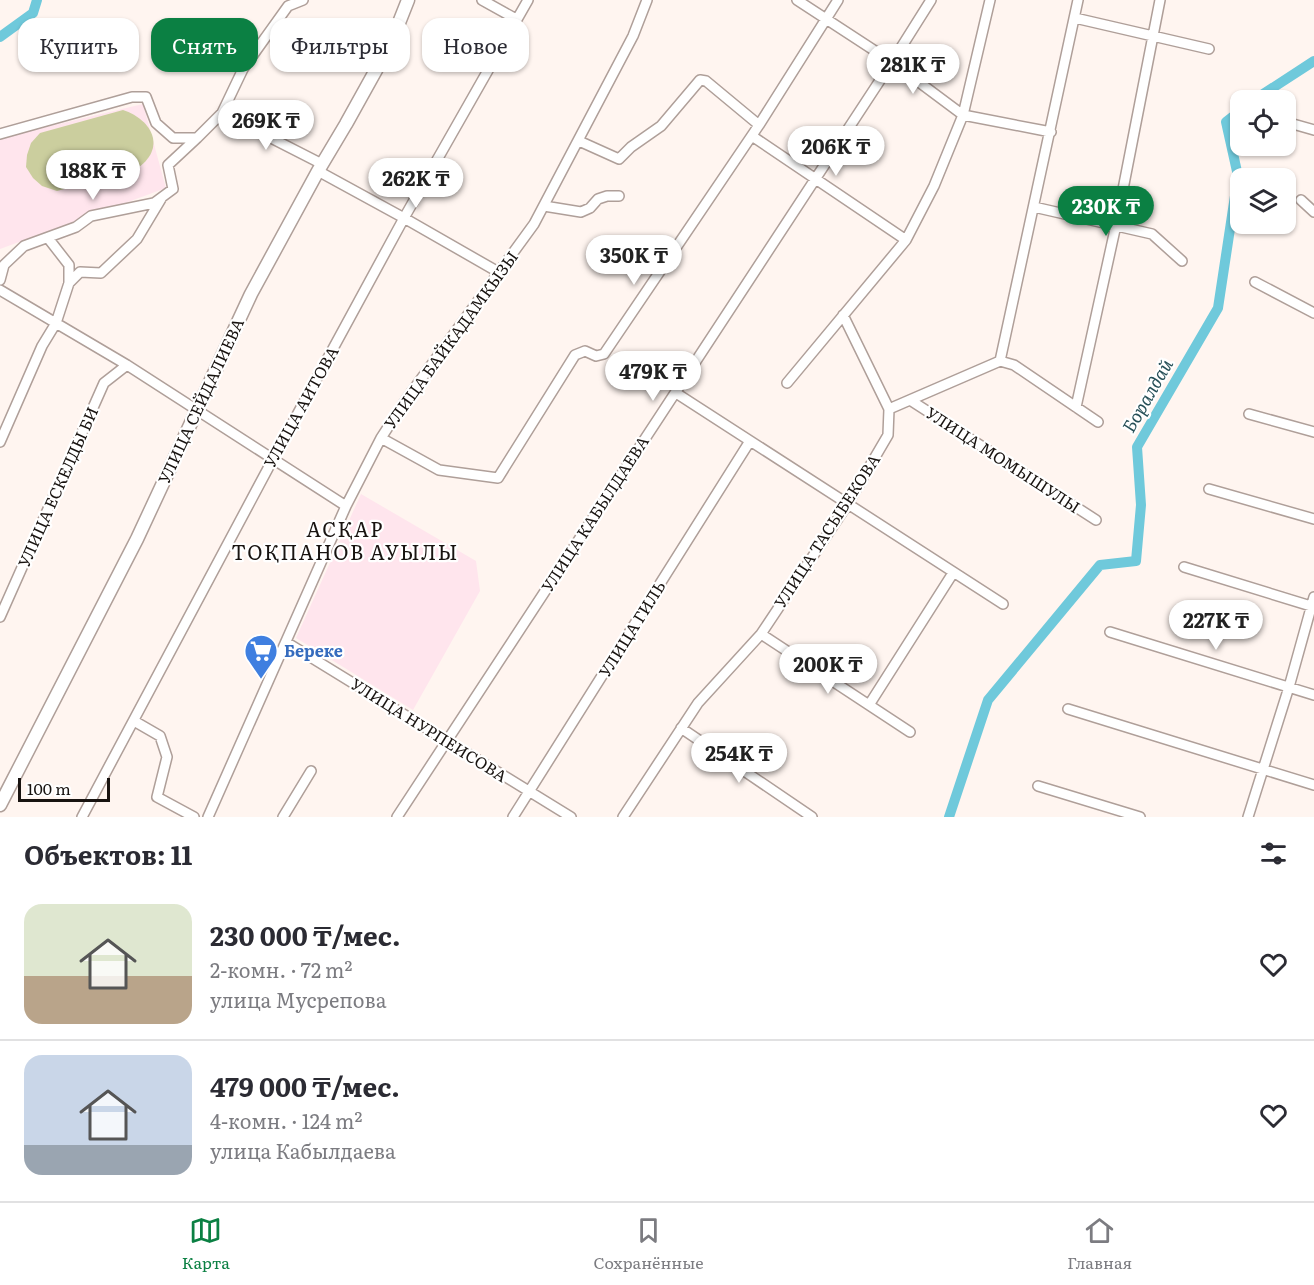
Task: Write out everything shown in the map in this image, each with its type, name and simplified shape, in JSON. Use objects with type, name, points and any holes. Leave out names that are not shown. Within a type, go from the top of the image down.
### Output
[{"type":"main road","name":"УЛИЦА СЕЙДАЛИЕВА","points":[[0,805],[137,539],[251,294],[391,43],[408,0]]},
{"type":"street","points":[[0,280],[4,265],[24,246],[76,227],[91,216],[154,203],[173,189],[168,165],[222,113],[243,69],[288,6],[303,0]]},
{"type":"street","points":[[482,0],[514,18]]},
{"type":"street","name":"УЛИЦА АИТОВА","points":[[517,18],[528,0]]},
{"type":"street","name":"УЛИЦА БАЙКАДАМКЫЗЫ","points":[[208,817],[346,506],[381,438],[405,400],[534,224],[633,36],[647,0]]},
{"type":"street","points":[[797,0],[892,63],[963,116],[1051,132]]},
{"type":"street","points":[[381,438],[439,470],[498,478],[575,355],[585,351],[596,356],[604,354],[752,136],[838,0]]},
{"type":"street","name":"УЛИЦА КАБЫЛДАЕВА","points":[[397,817],[892,63],[931,0]]},
{"type":"street","points":[[787,383],[906,240],[934,186],[963,116],[990,0]]},
{"type":"street","points":[[1000,361],[1078,0]]},
{"type":"street","points":[[1076,407],[1116,225],[1160,0]]},
{"type":"street","points":[[1075,18],[1209,49]]},
{"type":"street","name":"УЛИЦА АИТОВА","points":[[82,817],[273,459],[486,72]]},
{"type":"street","points":[[579,141],[619,159],[631,147],[661,126],[700,80],[706,81],[759,125]]},
{"type":"street","points":[[0,134],[132,97],[146,97],[156,123],[173,138],[197,138]]},
{"type":"street","points":[[222,113],[500,273]]},
{"type":"street","points":[[1296,125],[1314,130]]},
{"type":"street","points":[[752,136],[906,240]]},
{"type":"street","points":[[69,283],[80,272],[101,273],[137,239],[163,196]]},
{"type":"street","points":[[544,206],[581,212],[607,196],[619,196]]},
{"type":"street","points":[[1301,201],[1314,212]]},
{"type":"street","points":[[1034,207],[1152,234],[1182,261]]},
{"type":"street","points":[[0,442],[42,346],[56,323],[69,283],[69,265],[48,238]]},
{"type":"street","points":[[1255,282],[1314,313]]},
{"type":"street","points":[[0,290],[127,365],[346,506]]},
{"type":"street","points":[[843,315],[889,409],[1000,361],[1014,365],[1098,422]]},
{"type":"street","name":"УЛИЦА ЕСКЕЛДЫ БИ","points":[[0,617],[3,603],[104,383],[127,365]]},
{"type":"street","points":[[676,393],[1003,604]]},
{"type":"street","name":"УЛИЦА МОМЫШУЛЫ","points":[[910,400],[1096,520]]},
{"type":"street","name":"УЛИЦА ТАСЫБЕКОВА","points":[[623,817],[698,703],[761,634],[847,505],[888,435],[889,409]]},
{"type":"street","points":[[1249,414],[1314,432]]},
{"type":"street","name":"УЛИЦА ГИЛЬ","points":[[513,817],[750,441]]},
{"type":"street","points":[[1209,489],[1314,519]]},
{"type":"street","points":[[1184,567],[1313,603],[1248,817]]},
{"type":"street","points":[[869,705],[953,573]]},
{"type":"street","points":[[1110,632],[1314,695]]},
{"type":"street","points":[[761,634],[910,732]]},
{"type":"street","name":"УЛИЦА НУРПЕИСОВА","points":[[286,642],[571,817]]},
{"type":"street","points":[[1068,709],[1314,785]]},
{"type":"street","points":[[134,721],[160,736],[167,757],[157,797],[194,817]]},
{"type":"street","points":[[681,728],[812,817]]},
{"type":"street","points":[[283,817],[311,771]]},
{"type":"street","points":[[1038,786],[1140,817]]},
{"type":"shaded area","points":[[143,104],[166,188],[0,249],[0,138]]},
{"type":"shaded area","points":[[361,494],[476,561],[480,591],[413,710],[296,638]]},
{"type":"green space","points":[[123,110],[142,121],[152,136],[151,153],[146,161],[136,169],[57,191],[42,186],[33,178],[26,167],[27,155],[31,143],[40,133]]},
{"type":"waterway","points":[[0,37],[33,13],[37,0]]},
{"type":"waterway","name":"Боралдай","points":[[1269,90],[1314,61]]},
{"type":"waterway","name":"Боралдай","points":[[1230,119],[1226,122],[1230,140]]},
{"type":"waterway","name":"Боралдай","points":[[949,817],[988,700],[1100,565],[1136,561],[1141,505],[1137,447],[1218,308],[1238,176],[1234,156]]},
{"type":"place","name":"Береке","points":[[261,680]]},
{"type":"district","name":"АСҚАР ТОҚПАНОВ АУЫЛЫ","points":[[345,542]]}]
